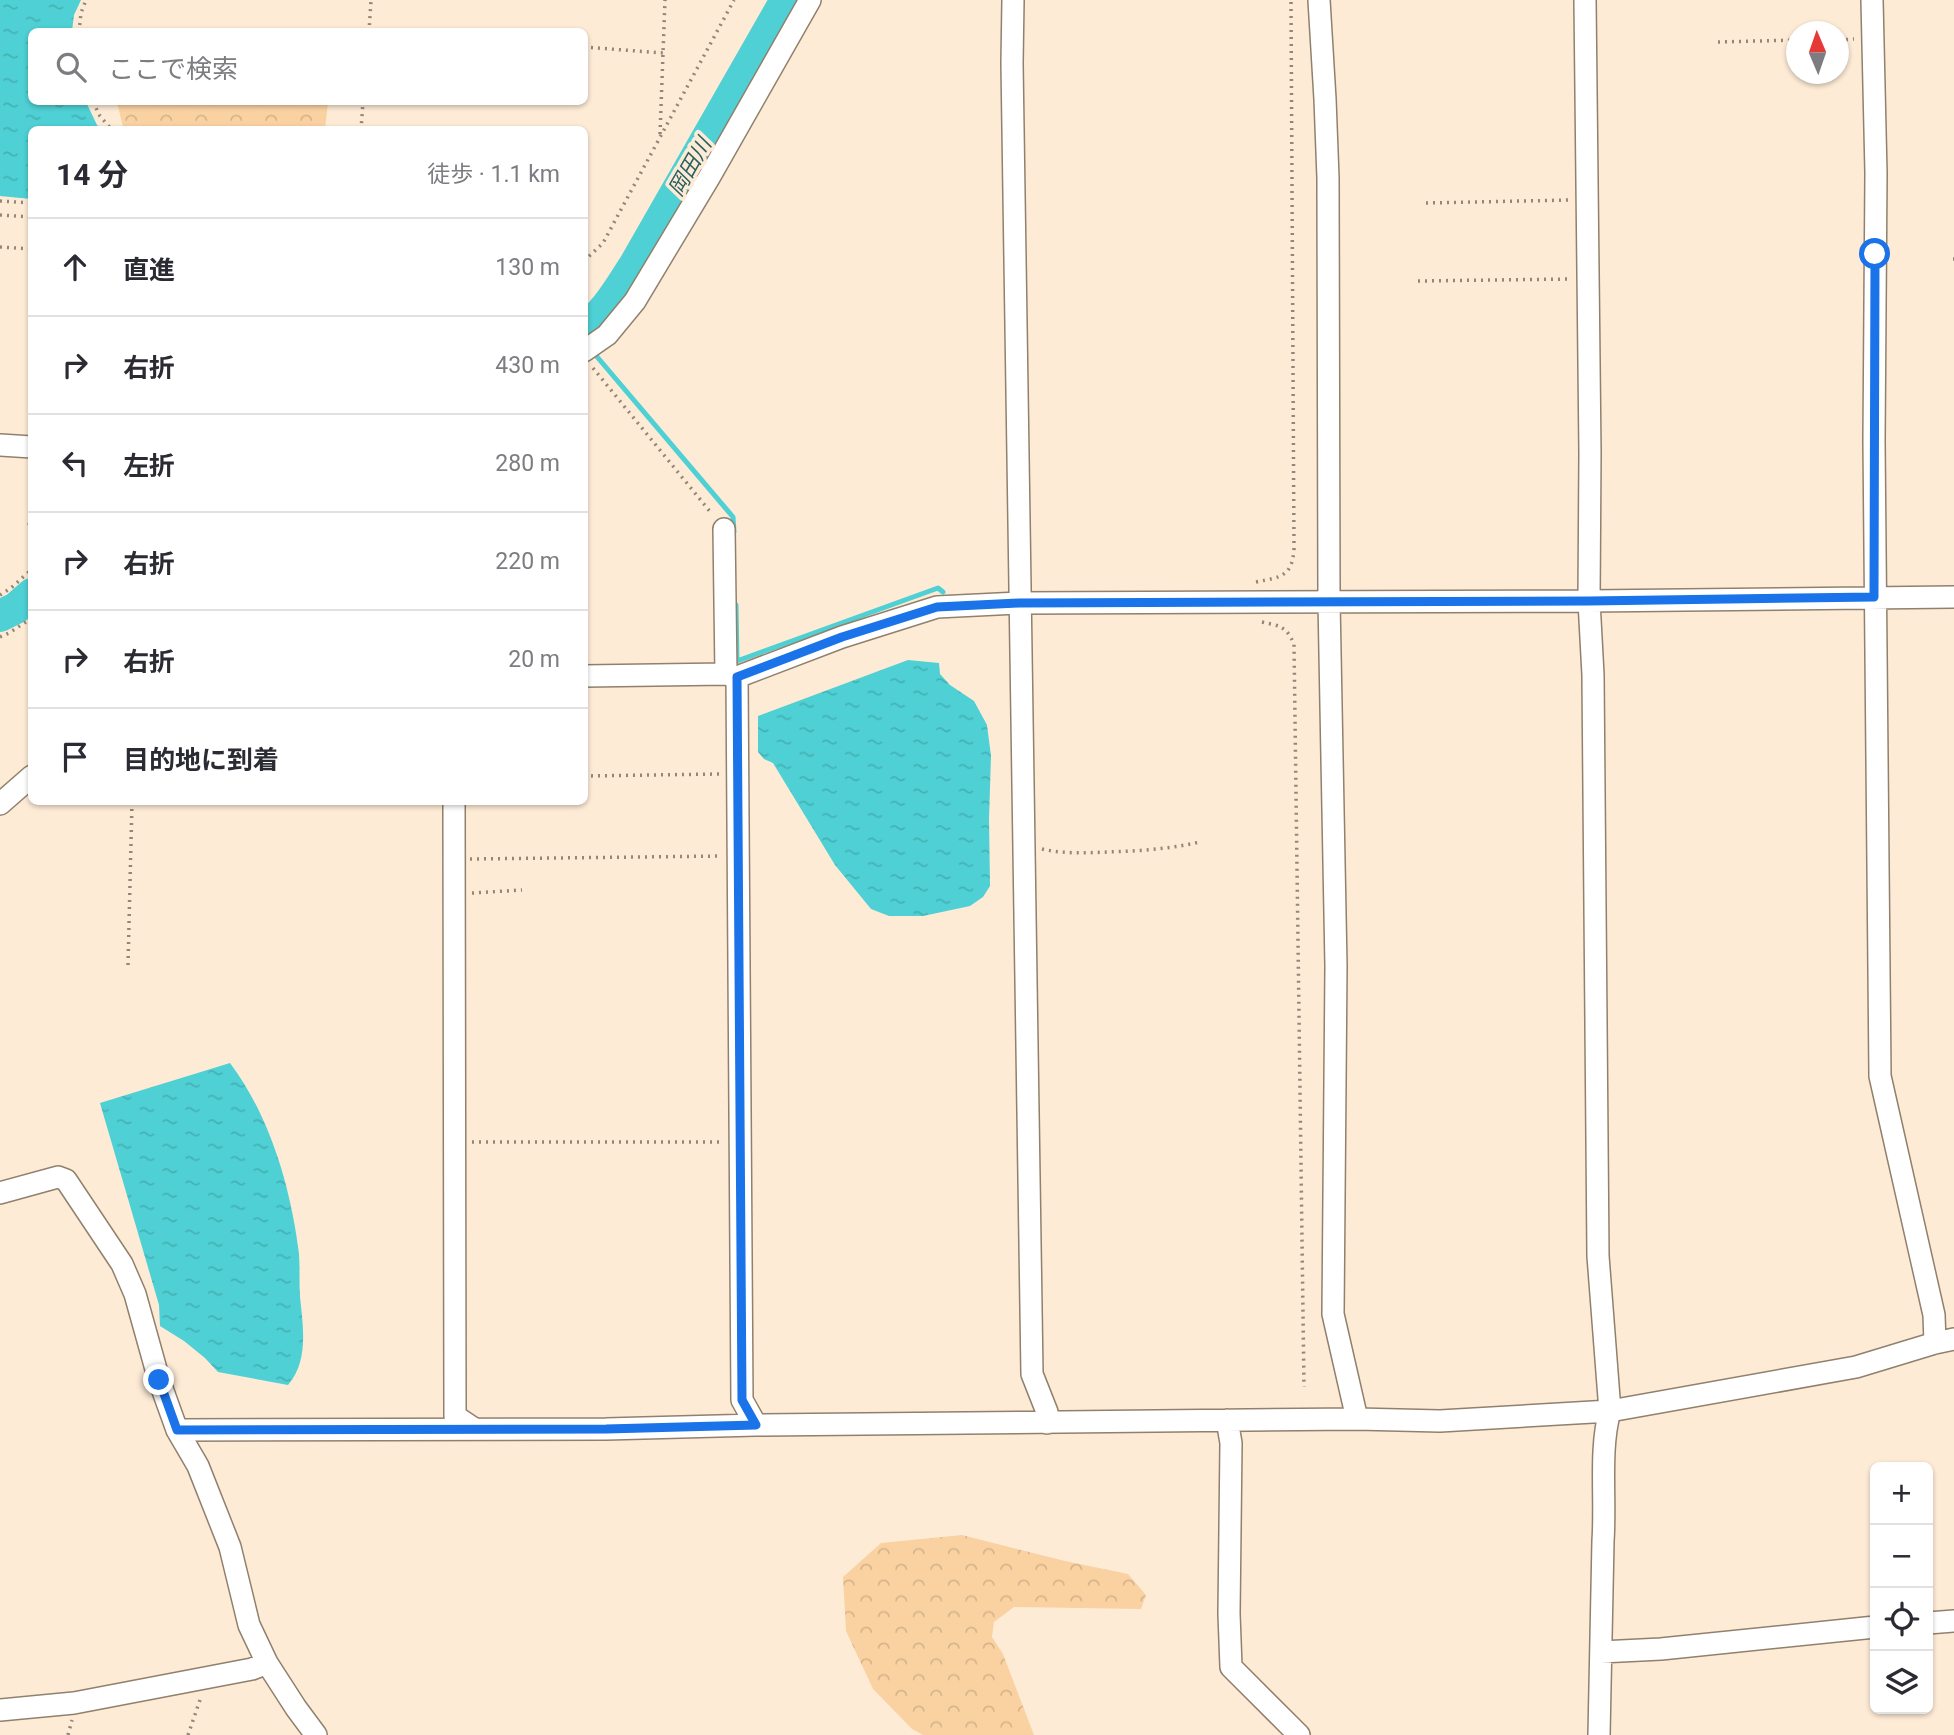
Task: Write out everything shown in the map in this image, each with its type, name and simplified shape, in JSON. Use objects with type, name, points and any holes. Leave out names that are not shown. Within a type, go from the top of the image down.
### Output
[{"type":"street","points":[[589,360],[635,301],[810,0]]},
{"type":"street","points":[[1013,0],[1019,603],[1032,1374],[1047,1412],[1047,1423]]},
{"type":"street","points":[[1319,0],[1328,178],[1329,601],[1336,966],[1333,1314],[1357,1419]]},
{"type":"street","points":[[1585,0],[1589,601],[1598,1256],[1609,1411],[1605,1427],[1599,1735]]},
{"type":"street","points":[[177,1430],[606,1429],[1357,1419],[1440,1421],[1609,1411],[1856,1367],[1945,1341],[1934,1315],[1880,1076],[1874,597],[1876,173],[1872,0]]},
{"type":"street","points":[[0,445],[28,447]]},
{"type":"street","points":[[724,529],[738,774],[742,1400],[756,1425]]},
{"type":"street","points":[[588,676],[731,676],[937,607],[1019,603],[1954,597]]},
{"type":"street","points":[[0,803],[28,779]]},
{"type":"street","points":[[454,805],[455,1416],[473,1429]]},
{"type":"street","points":[[0,1193],[58,1177],[66,1180],[122,1264],[135,1294],[159,1380],[177,1430],[198,1466],[233,1558],[249,1625],[267,1663],[316,1735]]},
{"type":"street","points":[[1227,1420],[1231,1443],[1231,1667],[1299,1735]]},
{"type":"street","points":[[1933,1623],[1954,1621]]},
{"type":"street","points":[[1601,1653],[1870,1628]]},
{"type":"street","points":[[0,1710],[74,1703],[205,1679],[267,1663]]},
{"type":"path","points":[[79,28],[86,0]]},
{"type":"path","points":[[369,28],[371,0]]},
{"type":"path","points":[[660,136],[665,0]]},
{"type":"path","points":[[588,257],[603,243],[734,0]]},
{"type":"path","points":[[1248,583],[1287,573],[1293,565],[1291,0]]},
{"type":"path","points":[[1718,42],[1786,40]]},
{"type":"path","points":[[588,47],[663,52]]},
{"type":"path","points":[[94,105],[109,126]]},
{"type":"path","points":[[361,126],[363,105]]},
{"type":"path","points":[[1426,203],[1587,200]]},
{"type":"path","points":[[0,201],[28,204]]},
{"type":"path","points":[[0,215],[28,217]]},
{"type":"path","points":[[0,247],[28,249]]},
{"type":"path","points":[[1418,281],[1588,279]]},
{"type":"path","points":[[589,360],[724,529]]},
{"type":"path","points":[[0,595],[28,573]]},
{"type":"path","points":[[0,637],[28,621]]},
{"type":"path","points":[[1256,621],[1280,626],[1288,631],[1294,643],[1304,1387]]},
{"type":"path","points":[[588,776],[738,774]]},
{"type":"path","points":[[128,965],[132,805]]},
{"type":"path","points":[[1023,845],[1057,852],[1081,853],[1179,847],[1200,842]]},
{"type":"path","points":[[455,859],[738,855]]},
{"type":"path","points":[[455,894],[522,890]]},
{"type":"path","points":[[456,1143],[741,1142]]},
{"type":"path","points":[[188,1735],[205,1679]]},
{"type":"green space","points":[[118,105],[328,105],[325,126],[123,126]]},
{"type":"green space","points":[[962,1535],[1128,1574],[1146,1595],[1141,1609],[1014,1607],[994,1622],[992,1637],[1003,1654],[1034,1735],[923,1735],[912,1729],[873,1689],[846,1631],[843,1577],[881,1543]]},
{"type":"water","points":[[0,0],[81,0],[74,15],[72,28],[28,28],[28,105],[87,105],[98,126],[28,126],[28,199],[0,196]]},
{"type":"water","points":[[908,660],[939,663],[940,674],[950,685],[974,701],[987,725],[991,756],[990,886],[983,897],[970,906],[923,916],[889,916],[871,909],[835,865],[773,763],[758,752],[758,716]]},
{"type":"water","points":[[230,1063],[257,1106],[267,1129],[284,1179],[295,1229],[299,1254],[303,1343],[299,1365],[288,1385],[218,1372],[184,1341],[160,1326],[159,1305],[100,1103]]},
{"type":"waterway","name":"岡田川","points":[[588,325],[606,307],[634,266],[786,0]]},
{"type":"waterway","points":[[593,352],[733,517],[734,532]]},
{"type":"waterway","points":[[736,605],[737,661],[938,588],[943,592]]},
{"type":"waterway","name":"岡田川","points":[[0,616],[16,608],[28,598]]},
{"type":"route","points":[[159,1380],[177,1430],[606,1429],[756,1425],[742,1400],[737,677],[842,637],[937,607],[1019,603],[1874,597],[1875,254]]}]
